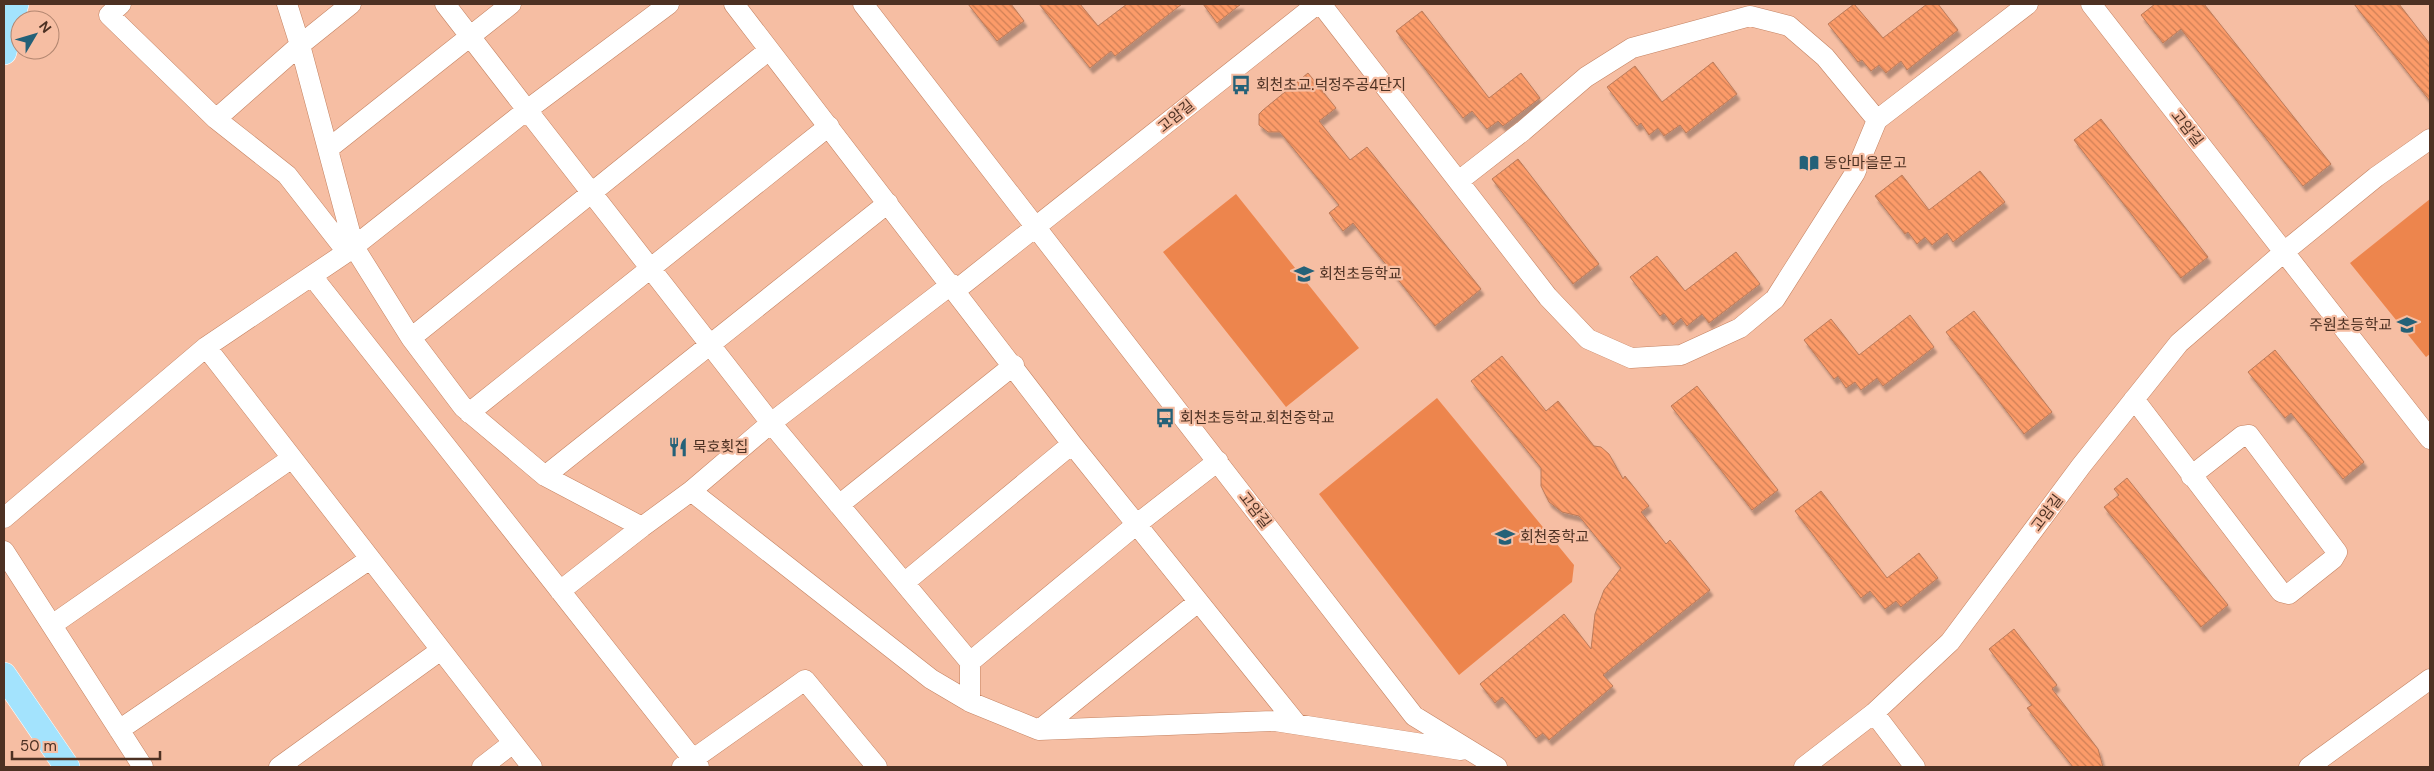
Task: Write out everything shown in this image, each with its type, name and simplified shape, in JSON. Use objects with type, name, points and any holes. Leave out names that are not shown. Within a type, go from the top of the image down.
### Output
[{"type":"main road","points":[[4,52],[16,4]]},
{"type":"main road","points":[[4,675],[67,767]]},
{"type":"street","points":[[120,4],[109,15],[216,119],[287,175],[351,249],[411,338],[469,413],[544,476],[642,527]]},
{"type":"street","points":[[287,4],[328,149],[351,249]]},
{"type":"street","points":[[216,119],[351,4]]},
{"type":"street","points":[[445,4],[771,423],[970,662],[970,702]]},
{"type":"street","points":[[328,149],[511,4]]},
{"type":"street","points":[[4,518],[206,348],[351,249],[527,110],[668,4]]},
{"type":"street","points":[[734,4],[1014,365],[1072,444],[1296,723]]},
{"type":"street","name":"고암길","points":[[863,4],[1414,716],[1497,767]]},
{"type":"street","points":[[1319,4],[1460,180],[1548,297],[1588,339],[1631,358],[1681,355],[1740,328],[1775,299],[1855,173],[1876,120],[2028,4]]},
{"type":"street","name":"고암길","points":[[1036,228],[1319,4]]},
{"type":"street","name":"고암길","points":[[2091,4],[2430,439]]},
{"type":"street","points":[[1460,180],[1523,131],[1586,77],[1632,48],[1750,16],[1788,26],[1825,57],[1876,120]]},
{"type":"street","points":[[411,338],[769,50]]},
{"type":"street","points":[[469,413],[829,126]]},
{"type":"street","name":"고암길","points":[[1804,767],[1874,713],[1950,642],[2178,343],[2284,252],[2376,177],[2430,139]]},
{"type":"street","points":[[544,476],[888,203]]},
{"type":"street","points":[[560,591],[691,491],[771,423],[1036,228]]},
{"type":"street","points":[[312,276],[560,591],[691,764],[805,680],[877,767]]},
{"type":"street","points":[[206,348],[532,767]]},
{"type":"street","points":[[839,504],[1014,365]]},
{"type":"street","points":[[2134,399],[2191,476],[2281,592],[2289,594],[2333,559],[2337,552],[2249,435],[2242,436],[2191,476]]},
{"type":"street","points":[[904,583],[1072,444]]},
{"type":"street","points":[[52,625],[292,458]]},
{"type":"street","points":[[970,662],[1137,524],[1218,461]]},
{"type":"street","points":[[691,491],[931,679],[970,702],[1039,730],[1275,721],[1473,751]]},
{"type":"street","points":[[4,551],[143,767]]},
{"type":"street","points":[[120,730],[370,559]]},
{"type":"street","points":[[1039,730],[1198,602]]},
{"type":"street","points":[[280,767],[441,650]]},
{"type":"street","points":[[2309,767],[2430,679]]},
{"type":"street","points":[[1874,713],[1915,767]]},
{"type":"street","points":[[482,767],[513,743]]},
{"type":"shaded area","points":[[1236,194],[1359,348],[1286,407],[1163,252]]},
{"type":"shaded area","name":"주원초등학교","points":[[2430,199],[2430,354],[2426,357],[2350,263]]},
{"type":"shaded area","points":[[1437,398],[1574,565],[1572,582],[1459,675],[1319,494]]},
{"type":"building","points":[[968,4],[1011,4],[1024,21],[997,41]]},
{"type":"building","points":[[1039,4],[1080,4],[1098,26],[1127,4],[1182,4],[1115,56],[1111,51],[1090,68]]},
{"type":"building","points":[[1203,4],[1241,4],[1217,23]]},
{"type":"building","points":[[1854,4],[1883,38],[1927,4],[1938,4],[1958,30],[1907,70],[1901,61],[1886,73],[1879,65],[1871,71],[1862,60],[1858,62],[1828,24]]},
{"type":"building","points":[[2155,4],[2204,4],[2331,164],[2303,186],[2181,29],[2163,43],[2141,15]]},
{"type":"building","points":[[2354,4],[2399,4],[2430,44],[2430,101]]},
{"type":"building","points":[[1422,11],[1489,98],[1521,73],[1540,98],[1503,126],[1498,121],[1487,129],[1472,111],[1463,118],[1396,31]]},
{"type":"building","points":[[1713,62],[1737,94],[1686,133],[1680,125],[1664,136],[1658,128],[1649,135],[1641,123],[1637,126],[1607,87],[1635,66],[1662,102]]},
{"type":"building","points":[[1308,73],[1336,108],[1319,121],[1350,160],[1367,147],[1481,289],[1435,326],[1353,223],[1343,231],[1329,213],[1339,205],[1280,132],[1268,132],[1259,125],[1259,114]]},
{"type":"building","points":[[2101,119],[2208,257],[2181,278],[2074,140]]},
{"type":"building","points":[[1518,159],[1599,264],[1573,284],[1492,179]]},
{"type":"building","points":[[1980,171],[2005,202],[1953,242],[1947,233],[1932,245],[1925,237],[1917,244],[1908,232],[1905,234],[1875,196],[1902,175],[1929,210]]},
{"type":"building","points":[[1736,252],[1760,284],[1709,323],[1702,314],[1687,326],[1681,318],[1673,325],[1664,313],[1660,316],[1630,277],[1657,256],[1685,291]]},
{"type":"building","points":[[1974,311],[2052,412],[2024,434],[1946,332]]},
{"type":"building","points":[[1910,315],[1934,347],[1883,386],[1877,378],[1861,390],[1855,382],[1846,388],[1838,376],[1834,379],[1804,340],[1831,319],[1859,355]]},
{"type":"building","points":[[2275,350],[2364,462],[2343,479],[2291,413],[2285,418],[2248,372]]},
{"type":"building","points":[[1502,356],[1546,411],[1558,401],[1594,446],[1601,447],[1609,454],[1623,479],[1625,476],[1649,506],[1641,512],[1666,544],[1670,540],[1710,590],[1603,675],[1613,686],[1549,740],[1543,733],[1536,738],[1502,697],[1495,703],[1480,684],[1564,614],[1591,649],[1595,614],[1604,590],[1621,568],[1579,516],[1562,512],[1549,502],[1541,486],[1541,468],[1471,381]]},
{"type":"building","points":[[1697,386],[1778,490],[1752,510],[1671,406]]},
{"type":"building","points":[[2127,478],[2228,605],[2201,627],[2104,507],[2119,495],[2114,489]]},
{"type":"building","points":[[1821,491],[1887,578],[1919,553],[1938,578],[1901,607],[1896,601],[1885,609],[1870,591],[1861,598],[1795,511]]},
{"type":"building","points":[[2014,629],[2057,685],[2052,689],[2098,749],[2103,767],[2073,767],[2027,708],[2032,705],[1989,649]]},
{"type":"place","name":"회천초교.덕정주공4단지","points":[[1241,85]]},
{"type":"place","name":"동안마을문고","points":[[1809,163]]},
{"type":"place","name":"회천초등학교","points":[[1304,274]]},
{"type":"place","name":"주원초등학교","points":[[2407,325]]},
{"type":"place","name":"회천초등학교.회천중학교","points":[[1165,418]]},
{"type":"place","name":"묵호횟집","points":[[678,447]]},
{"type":"place","name":"회천중학교","points":[[1505,537]]}]
